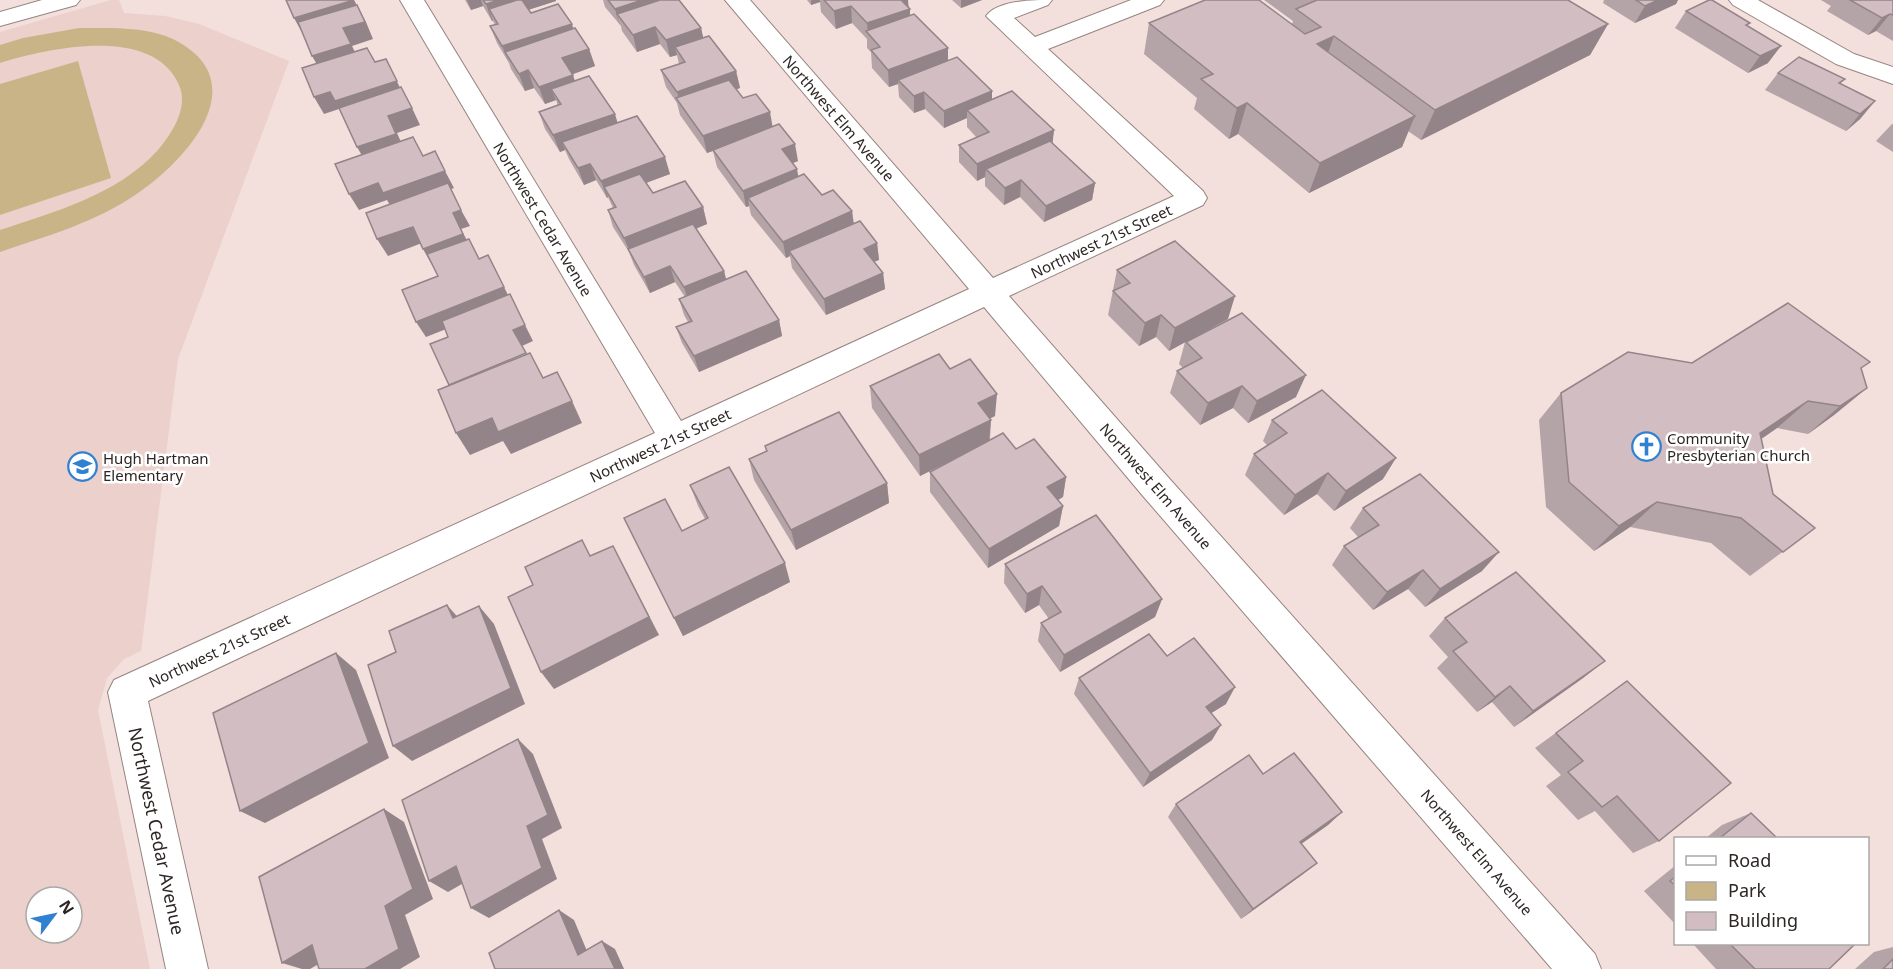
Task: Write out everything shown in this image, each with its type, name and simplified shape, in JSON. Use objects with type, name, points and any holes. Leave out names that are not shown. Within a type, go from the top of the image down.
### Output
[{"type":"street","points":[[0,20],[68,0]]},
{"type":"street","name":"Northwest Cedar Avenue","points":[[412,0],[675,438]]},
{"type":"street","name":"Northwest Elm Avenue","points":[[737,0],[1155,486],[1580,969]]},
{"type":"street","points":[[1040,0],[998,16],[1032,47],[1152,0]]},
{"type":"street","points":[[1741,0],[1845,58],[1893,76]]},
{"type":"street","name":"Northwest 21st Street","points":[[127,692],[1192,198],[1032,47]]},
{"type":"street","name":"Northwest Cedar Avenue","points":[[127,692],[187,969]]},
{"type":"shaded area","name":"Hugh Hartman Elementary","points":[[111,0],[119,0],[124,13],[165,16],[199,24],[289,61],[178,359],[141,651],[124,659],[107,678],[98,710],[150,969],[0,969],[0,32]]},
{"type":"green space","points":[[79,28],[151,32],[173,39],[198,56],[210,76],[212,97],[206,119],[193,140],[176,160],[138,193],[89,220],[0,252],[0,230],[63,209],[104,191],[141,166],[157,151],[177,120],[182,102],[179,85],[166,66],[147,54],[124,48],[98,46],[45,52],[0,63],[0,45],[23,38]]},
{"type":"green space","points":[[78,61],[111,178],[0,215],[0,84]]},
{"type":"building","points":[[286,0],[354,0],[294,18]]},
{"type":"building","points":[[483,0],[499,0],[486,4]]},
{"type":"building","points":[[522,0],[531,13],[558,4],[572,24],[502,46],[490,26],[498,24],[489,9]]},
{"type":"building","points":[[608,0],[642,0],[615,9]]},
{"type":"building","points":[[660,0],[679,0],[701,28],[666,40],[655,27],[633,35],[617,14]]},
{"type":"building","points":[[824,0],[904,0],[902,1],[910,9],[867,23],[851,6],[834,11]]},
{"type":"building","points":[[1205,0],[1259,0],[1305,34],[1321,27],[1296,9],[1317,0],[1568,0],[1608,24],[1435,110],[1334,36],[1317,44],[1415,116],[1320,163],[1247,103],[1237,108],[1201,79],[1213,74],[1149,23]]},
{"type":"building","points":[[1636,0],[1658,0],[1645,6]]},
{"type":"building","points":[[1709,0],[1750,23],[1746,25],[1781,46],[1760,56],[1686,11]]},
{"type":"building","points":[[1850,0],[1893,0],[1893,15],[1882,18]]},
{"type":"building","points":[[357,5],[365,22],[343,28],[351,44],[312,56],[298,22]]},
{"type":"building","points":[[914,14],[948,48],[888,70],[871,50],[880,47],[866,31]]},
{"type":"building","points":[[575,28],[589,49],[562,58],[573,75],[539,87],[528,70],[519,74],[505,52]]},
{"type":"building","points":[[709,36],[736,71],[677,92],[661,70],[685,62],[675,47]]},
{"type":"building","points":[[367,48],[375,62],[386,59],[397,81],[335,101],[330,92],[314,97],[302,68]]},
{"type":"building","points":[[957,57],[992,91],[944,111],[924,92],[914,96],[898,80]]},
{"type":"building","points":[[1799,57],[1845,79],[1839,83],[1875,101],[1860,114],[1778,73]]},
{"type":"building","points":[[589,76],[615,114],[553,135],[539,112],[561,104],[551,89]]},
{"type":"building","points":[[729,80],[743,98],[756,94],[770,112],[703,136],[676,98]]},
{"type":"building","points":[[401,87],[412,108],[388,116],[396,134],[357,147],[339,108]]},
{"type":"building","points":[[1012,91],[1054,130],[977,164],[959,145],[989,132],[967,110]]},
{"type":"building","points":[[637,116],[665,157],[601,181],[590,164],[578,168],[562,142]]},
{"type":"building","points":[[779,124],[795,144],[782,149],[797,169],[743,191],[713,150]]},
{"type":"building","points":[[413,137],[423,156],[435,151],[445,171],[383,193],[378,183],[349,194],[335,164]]},
{"type":"building","points":[[1050,141],[1095,183],[1046,206],[1021,180],[1005,188],[986,169]]},
{"type":"building","points":[[640,174],[653,193],[685,181],[703,207],[624,238],[608,210],[616,207],[604,187]]},
{"type":"building","points":[[804,174],[822,195],[833,190],[852,211],[783,242],[748,198]]},
{"type":"building","points":[[448,183],[461,210],[453,213],[463,234],[423,249],[413,227],[377,239],[366,213]]},
{"type":"building","points":[[860,221],[877,243],[864,249],[883,273],[824,299],[789,251]]},
{"type":"building","points":[[693,224],[724,271],[684,287],[670,266],[644,277],[628,249]]},
{"type":"building","points":[[469,239],[479,259],[488,255],[504,287],[416,322],[402,290],[438,276],[427,254]]},
{"type":"building","points":[[1175,241],[1235,296],[1175,328],[1161,315],[1145,323],[1113,291],[1130,283],[1117,270]]},
{"type":"building","points":[[746,271],[779,320],[694,356],[676,327],[692,321],[679,299]]},
{"type":"building","points":[[510,294],[525,325],[513,330],[526,353],[449,385],[430,344],[448,337],[442,321]]},
{"type":"building","name":"Community Presbyterian Church","points":[[1788,303],[1870,362],[1861,368],[1867,388],[1840,406],[1808,401],[1760,433],[1773,494],[1815,528],[1783,552],[1741,518],[1657,502],[1619,526],[1569,482],[1561,393],[1628,352],[1692,363]]},
{"type":"building","points":[[1242,313],[1306,375],[1257,401],[1242,386],[1208,403],[1177,371],[1202,358],[1186,342]]},
{"type":"building","points":[[530,353],[543,378],[557,372],[572,401],[498,432],[492,418],[456,433],[438,390]]},
{"type":"building","points":[[939,354],[950,369],[970,359],[997,394],[978,403],[991,420],[919,455],[870,386]]},
{"type":"building","points":[[1322,390],[1396,458],[1346,491],[1328,473],[1295,495],[1254,454],[1287,433],[1272,420]]},
{"type":"building","points":[[839,412],[887,483],[791,530],[749,459],[767,451],[765,446]]},
{"type":"building","points":[[1003,433],[1016,449],[1034,439],[1066,477],[1047,487],[1063,506],[989,549],[930,472]]},
{"type":"building","points":[[729,467],[785,563],[674,618],[624,518],[665,499],[682,531],[708,518],[690,485]]},
{"type":"building","points":[[1420,474],[1499,552],[1440,589],[1423,570],[1387,592],[1344,546],[1379,525],[1363,508]]},
{"type":"building","points":[[1096,515],[1162,599],[1064,655],[1041,623],[1061,612],[1042,586],[1027,594],[1005,564]]},
{"type":"building","points":[[582,540],[590,556],[613,546],[649,617],[541,672],[508,597],[533,585],[525,567]]},
{"type":"building","points":[[1516,572],[1605,661],[1533,711],[1510,686],[1495,697],[1453,651],[1467,642],[1445,618]]},
{"type":"building","points":[[447,605],[453,618],[479,606],[511,688],[393,746],[368,665],[396,652],[389,631]]},
{"type":"building","points":[[1149,634],[1167,656],[1194,638],[1235,687],[1206,707],[1221,725],[1150,773],[1079,678]]},
{"type":"building","points":[[336,653],[369,743],[240,811],[213,713]]},
{"type":"building","points":[[1627,681],[1731,783],[1659,841],[1617,796],[1602,807],[1568,772],[1583,761],[1556,733]]},
{"type":"building","points":[[518,739],[548,815],[527,826],[542,868],[471,908],[456,866],[429,881],[402,800]]},
{"type":"building","points":[[1294,753],[1342,812],[1300,842],[1317,863],[1253,909],[1176,804],[1249,755],[1263,774]]},
{"type":"building","points":[[384,809],[413,889],[385,906],[399,949],[365,969],[319,969],[312,945],[282,963],[259,877]]},
{"type":"building","points":[[1751,813],[1776,837],[1721,837]]},
{"type":"building","points":[[559,910],[578,955],[602,941],[615,969],[495,969],[489,953]]},
{"type":"building","points":[[1731,945],[1854,945],[1829,969],[1755,969]]},
{"type":"building","points":[[1893,959],[1893,969],[1883,969]]},
{"type":"place","name":"Community Presbyterian Church","points":[[1646,447]]},
{"type":"place","name":"Hugh Hartman Elementary","points":[[82,467]]}]
